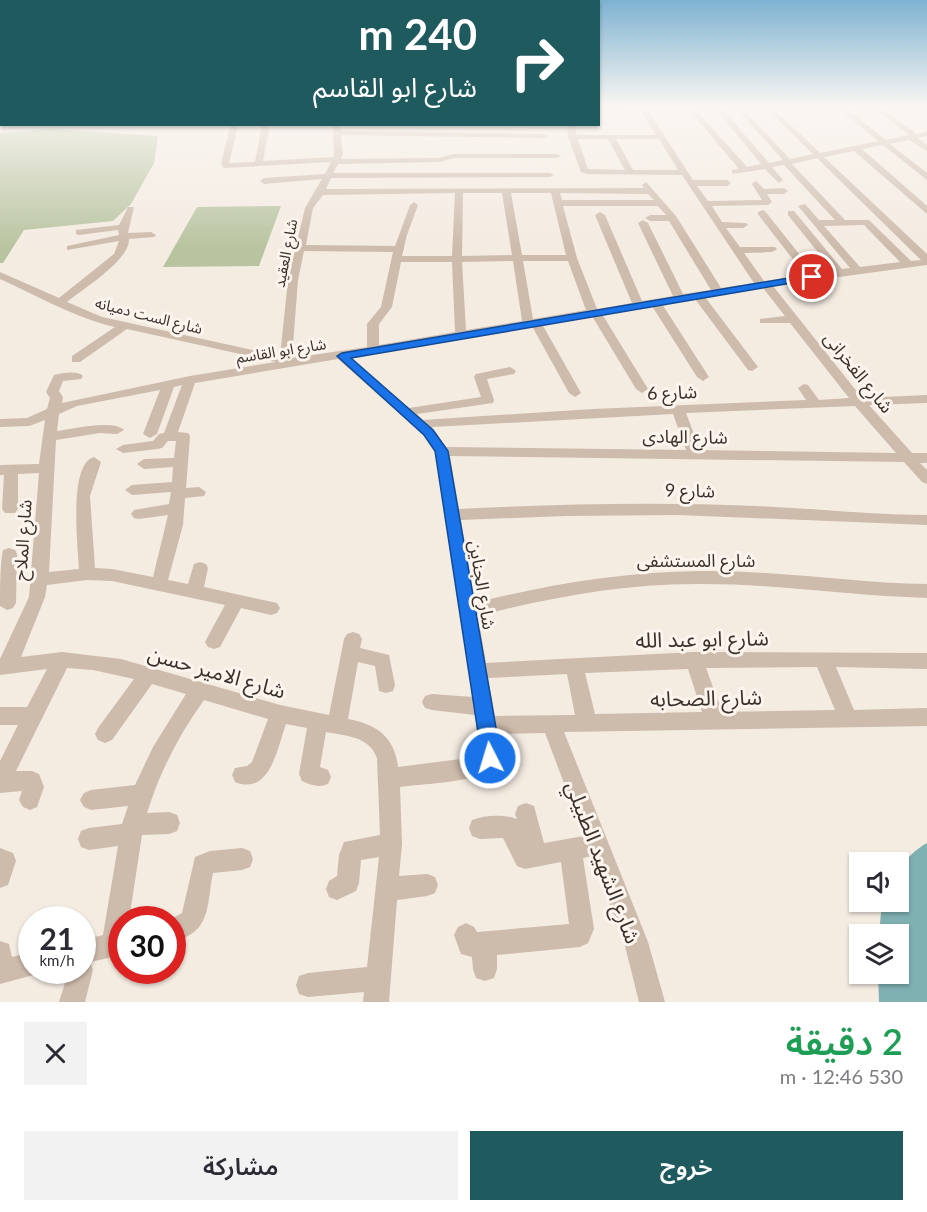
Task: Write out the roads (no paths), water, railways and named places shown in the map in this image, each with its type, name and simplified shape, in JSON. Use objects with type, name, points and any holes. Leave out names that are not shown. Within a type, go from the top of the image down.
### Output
[{"type":"street","points":[[228,154],[225,166],[336,160],[440,160],[453,156],[557,156]]},
{"type":"street","points":[[259,164],[261,154]]},
{"type":"street","points":[[336,160],[339,154]]},
{"type":"street","points":[[578,154],[585,171],[684,173]]},
{"type":"street","points":[[621,154],[632,172],[673,218],[718,292]]},
{"type":"street","name":"شارع الفخرانى","points":[[672,154],[763,285],[859,402],[927,479]]},
{"type":"street","points":[[731,154],[745,170]]},
{"type":"street","points":[[757,154],[779,180]]},
{"type":"street","points":[[780,154],[842,222]]},
{"type":"street","points":[[817,154],[927,261]]},
{"type":"street","points":[[735,172],[829,154]]},
{"type":"street","points":[[862,154],[927,211]]},
{"type":"street","points":[[898,154],[927,177]]},
{"type":"street","name":"شارع العقيد","points":[[292,362],[293,280],[310,206],[321,192],[336,160]]},
{"type":"street","points":[[264,181],[327,176],[434,175],[467,170],[506,169],[548,174],[543,165]]},
{"type":"street","points":[[434,175],[434,191]]},
{"type":"street","points":[[692,183],[727,183]]},
{"type":"street","points":[[706,204],[768,202],[759,188],[784,191]]},
{"type":"street","points":[[459,190],[457,258],[461,336]]},
{"type":"street","points":[[506,190],[516,258],[532,323],[575,393]]},
{"type":"street","points":[[555,191],[572,258],[595,313],[642,389]]},
{"type":"street","points":[[321,192],[651,191]]},
{"type":"street","points":[[558,203],[662,203]]},
{"type":"street","points":[[373,351],[373,324],[386,307],[398,254],[414,205]]},
{"type":"street","points":[[802,206],[857,270]]},
{"type":"street","points":[[59,303],[113,262],[122,250],[131,208]]},
{"type":"street","points":[[762,213],[812,277]]},
{"type":"street","points":[[791,213],[840,273]]},
{"type":"street","points":[[600,215],[638,305]]},
{"type":"street","points":[[673,218],[647,220],[679,298]]},
{"type":"street","points":[[817,223],[866,222],[908,264]]},
{"type":"street","points":[[720,225],[743,225]]},
{"type":"street","points":[[79,232],[151,235]]},
{"type":"street","points":[[70,248],[124,234]]},
{"type":"street","points":[[301,248],[457,258],[572,258]]},
{"type":"street","points":[[737,250],[772,249]]},
{"type":"street","name":"شارع ابو القاسم","points":[[0,423],[29,422],[73,403],[292,362],[373,351],[679,298],[927,261]]},
{"type":"street","name":"شارع الست دميانه","points":[[0,275],[88,316],[123,327],[292,362]]},
{"type":"street","points":[[698,295],[752,367]]},
{"type":"street","points":[[655,302],[703,377]]},
{"type":"street","points":[[764,321],[793,319]]},
{"type":"street","points":[[76,359],[123,327]]},
{"type":"street","name":"شارع الجناين","points":[[342,356],[429,432],[441,451],[491,751],[490,758],[485,764],[389,778]]},
{"type":"street","points":[[406,412],[488,400],[480,377],[510,371]]},
{"type":"street","name":"شارع الملاح","points":[[4,666],[37,597],[46,468],[53,411],[57,397],[52,392],[58,378],[77,376]]},
{"type":"street","points":[[170,436],[190,380]]},
{"type":"street","points":[[150,434],[168,385]]},
{"type":"street","points":[[804,388],[816,404]]},
{"type":"street","name":"شارع 6","points":[[420,424],[507,417],[927,399]]},
{"type":"street","points":[[678,410],[694,454]]},
{"type":"street","points":[[51,436],[100,429],[117,430]]},
{"type":"street","points":[[123,449],[157,445],[162,438],[182,435],[178,496],[171,544],[159,584]]},
{"type":"street","name":"شارع الهادى","points":[[441,451],[927,458]]},
{"type":"street","points":[[87,574],[83,496],[94,462]]},
{"type":"street","points":[[144,464],[181,462]]},
{"type":"street","points":[[10,509],[5,470],[46,468]]},
{"type":"street","points":[[132,490],[178,496]]},
{"type":"street","points":[[138,514],[178,496],[199,492]]},
{"type":"street","name":"شارع 9","points":[[452,515],[532,510],[680,509],[773,512],[884,520],[927,520]]},
{"type":"street","points":[[9,554],[3,604],[37,597]]},
{"type":"street","points":[[194,592],[200,568]]},
{"type":"street","points":[[40,579],[87,574],[159,584],[270,608]]},
{"type":"street","name":"شارع المستشفى","points":[[468,612],[523,597],[575,587],[627,580],[680,577],[734,578],[851,588],[927,591]]},
{"type":"street","points":[[214,642],[236,601]]},
{"type":"street","points":[[321,777],[309,774],[328,724],[351,646],[383,660],[386,685]]},
{"type":"street","points":[[823,658],[848,718]]},
{"type":"street","name":"شارع ابو عبد الله","points":[[478,671],[694,660],[823,658],[927,661]]},
{"type":"street","points":[[30,800],[34,787],[33,781],[0,782],[62,660]]},
{"type":"street","name":"شارع الامير حسن","points":[[4,666],[62,660],[122,667],[280,714],[359,730],[372,735],[382,745],[387,758],[391,844],[377,990]]},
{"type":"street","points":[[694,660],[715,721]]},
{"type":"street","points":[[574,665],[587,723]]},
{"type":"street","points":[[105,734],[148,675]]},
{"type":"street","points":[[123,906],[132,829],[142,794],[158,756],[177,722],[200,690]]},
{"type":"street","name":"شارع الصحابه","points":[[432,702],[485,716],[551,724],[927,717]]},
{"type":"street","points":[[242,775],[250,776],[260,768],[280,714]]},
{"type":"street","points":[[0,716],[32,716]]},
{"type":"street","name":"شارع الشهيد الطبيلي","points":[[551,724],[636,942],[652,1002]]},
{"type":"street","points":[[91,800],[142,794]]},
{"type":"street","points":[[526,814],[536,855]]},
{"type":"street","points":[[89,839],[169,823]]},
{"type":"street","points":[[480,828],[508,826],[523,857],[598,844]]},
{"type":"street","points":[[337,889],[348,883],[352,850],[391,844]]},
{"type":"street","points":[[477,951],[580,935],[582,929],[570,849]]},
{"type":"street","points":[[0,859],[5,861],[0,877]]},
{"type":"street","points":[[186,925],[192,920],[203,866],[210,862],[242,859]]},
{"type":"street","points":[[388,889],[427,885]]},
{"type":"street","points":[[0,953],[0,960]]},
{"type":"street","points":[[0,972],[18,968]]},
{"type":"street","points":[[72,1002],[77,984]]},
{"type":"street","points":[[308,985],[377,990]]},
{"type":"water","points":[[927,843],[927,1002],[879,1002],[878,984],[909,984],[909,924],[880,924],[881,912],[909,912],[909,858]]}]
